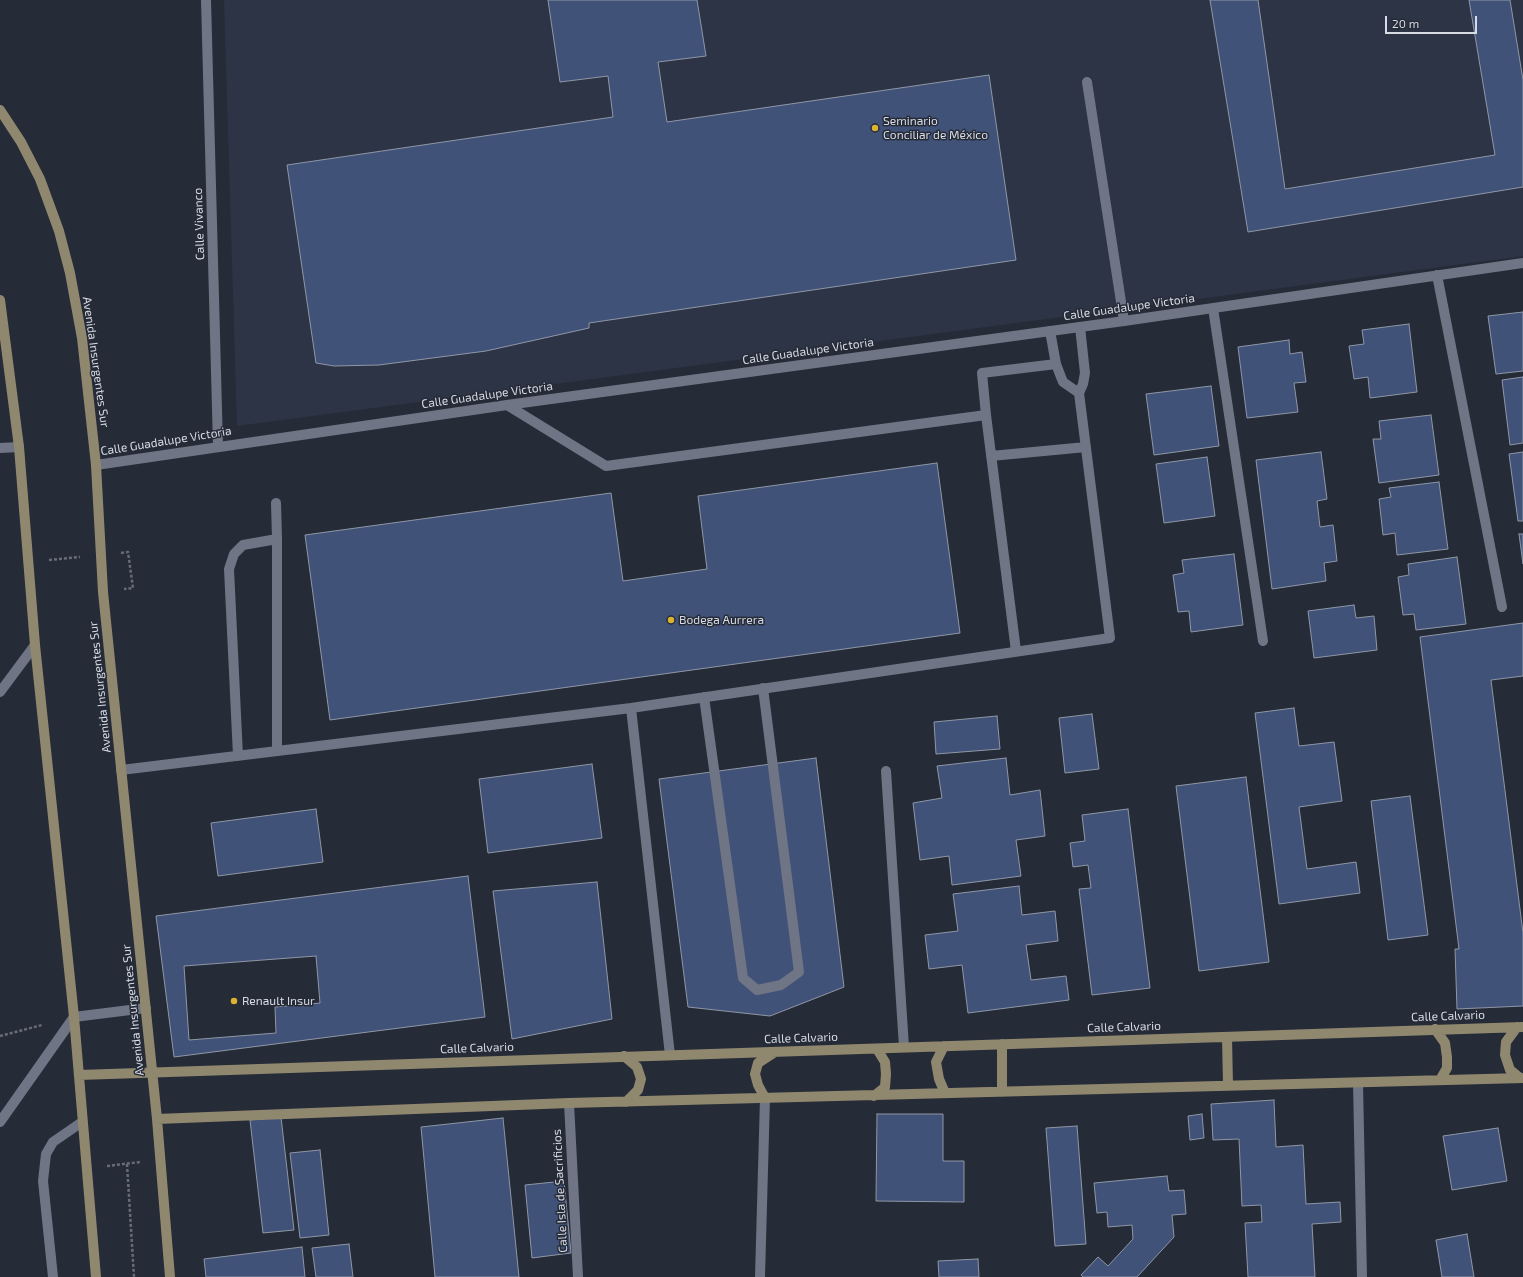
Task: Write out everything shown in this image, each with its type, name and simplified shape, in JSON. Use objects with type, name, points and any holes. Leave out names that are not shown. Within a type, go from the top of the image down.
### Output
[{"type":"street","name":"Calle Vivanco","points":[[206,0],[218,446]]},
{"type":"street","points":[[1087,82],[1124,321]]},
{"type":"street","name":"Avenida Insurgentes Sur","points":[[0,110],[21,142],[40,179],[59,231],[70,273],[82,338],[96,465],[103,592],[153,1072],[170,1277]]},
{"type":"street","name":"Calle Guadalupe Victoria","points":[[96,465],[507,405],[1124,321],[1523,263]]},
{"type":"street","points":[[1437,275],[1502,607]]},
{"type":"street","points":[[0,300],[19,447],[35,645],[74,1017],[96,1277]]},
{"type":"street","points":[[1213,308],[1263,641]]},
{"type":"street","points":[[121,770],[630,708],[1016,650],[1110,638],[1079,393],[1083,384],[1085,373],[1080,327]]},
{"type":"street","points":[[1050,331],[1056,364],[1063,382],[1079,393]]},
{"type":"street","points":[[1016,650],[982,373],[1056,364]]},
{"type":"street","points":[[507,405],[606,466],[986,415]]},
{"type":"street","points":[[991,456],[1086,446]]},
{"type":"street","points":[[0,448],[19,447]]},
{"type":"street","points":[[276,503],[277,751]]},
{"type":"street","points":[[238,756],[229,569],[234,554],[244,546],[277,539]]},
{"type":"street","points":[[0,692],[35,645]]},
{"type":"street","points":[[704,697],[743,978],[758,990],[781,985],[800,972],[763,688]]},
{"type":"street","points":[[630,708],[670,1055]]},
{"type":"street","points":[[886,771],[904,1047]]},
{"type":"street","points":[[0,1122],[74,1017],[146,1008]]},
{"type":"street","points":[[1520,1027],[1506,1042],[1505,1055],[1510,1070],[1522,1078]]},
{"type":"street","name":"Calle Calvario","points":[[79,1075],[1520,1027]]},
{"type":"street","points":[[1435,1029],[1445,1043],[1447,1057],[1448,1068],[1440,1080]]},
{"type":"street","points":[[1227,1037],[1228,1085]]},
{"type":"street","points":[[1002,1044],[1002,1092]]},
{"type":"street","points":[[944,1046],[936,1062],[939,1079],[945,1093]]},
{"type":"street","points":[[874,1096],[885,1087],[886,1074],[885,1062],[877,1049]]},
{"type":"street","points":[[760,1277],[765,1098],[758,1085],[755,1074],[758,1063],[775,1052]]},
{"type":"street","points":[[624,1056],[637,1067],[641,1080],[638,1090],[626,1102]]},
{"type":"street","points":[[157,1119],[569,1103],[1522,1078]]},
{"type":"street","points":[[1358,1083],[1362,1277]]},
{"type":"street","name":"Calle Isla de Sacrificios","points":[[569,1103],[578,1277]]},
{"type":"street","points":[[53,1277],[43,1181],[46,1154],[53,1142],[82,1122]]},
{"type":"path","points":[[120,553],[128,552],[133,588]]},
{"type":"path","points":[[41,561],[80,557]]},
{"type":"path","points":[[0,1036],[74,1017]]},
{"type":"path","points":[[86,1168],[161,1160]]},
{"type":"path","points":[[127,1164],[134,1277]]},
{"type":"shaded area","name":"Seminario Conciliar de México","points":[[224,0],[1523,0],[1523,256],[237,426]]},
{"type":"building","points":[[548,0],[697,0],[706,56],[658,62],[667,122],[989,75],[1016,260],[589,323],[589,328],[486,351],[379,365],[334,366],[316,363],[287,165],[613,117],[608,76],[560,82]]},
{"type":"building","points":[[1210,0],[1258,0],[1285,189],[1495,155],[1469,0],[1510,0],[1523,80],[1523,187],[1248,232]]},
{"type":"building","points":[[1523,312],[1523,371],[1496,374],[1488,316]]},
{"type":"building","points":[[1409,324],[1417,392],[1370,398],[1368,377],[1354,379],[1349,346],[1364,344],[1362,330]]},
{"type":"building","points":[[1289,340],[1290,354],[1302,352],[1306,382],[1294,383],[1298,412],[1247,418],[1238,347]]},
{"type":"building","points":[[1523,377],[1523,443],[1510,445],[1502,380]]},
{"type":"building","points":[[1211,386],[1219,446],[1154,455],[1146,394]]},
{"type":"building","points":[[1431,415],[1439,475],[1379,483],[1373,439],[1381,439],[1379,421]]},
{"type":"building","points":[[1321,452],[1327,499],[1317,501],[1320,527],[1333,525],[1337,561],[1324,563],[1326,581],[1272,589],[1256,460]]},
{"type":"building","points":[[1523,452],[1523,521],[1518,521],[1509,454]]},
{"type":"building","points":[[1207,457],[1215,516],[1164,523],[1156,464]]},
{"type":"building","points":[[937,463],[960,633],[330,720],[305,535],[611,493],[623,581],[707,569],[698,496]]},
{"type":"building","points":[[1439,482],[1448,549],[1397,555],[1395,533],[1383,535],[1379,499],[1391,497],[1389,488]]},
{"type":"building","points":[[1519,534],[1523,534],[1523,564]]},
{"type":"building","points":[[1234,554],[1243,625],[1191,632],[1189,611],[1178,612],[1173,575],[1184,573],[1182,560]]},
{"type":"building","points":[[1457,557],[1466,624],[1416,630],[1414,614],[1403,615],[1398,577],[1409,575],[1408,564]]},
{"type":"building","points":[[1354,605],[1356,618],[1374,616],[1377,650],[1314,658],[1308,611]]},
{"type":"building","points":[[1523,623],[1523,676],[1491,680],[1523,933],[1523,1006],[1457,1009],[1455,949],[1459,949],[1420,637]]},
{"type":"building","points":[[1294,708],[1299,746],[1334,742],[1342,801],[1299,807],[1307,869],[1356,862],[1360,893],[1279,904],[1255,713]]},
{"type":"building","points":[[1092,714],[1099,769],[1065,773],[1059,718]]},
{"type":"building","points":[[997,716],[1000,749],[936,754],[934,722]]},
{"type":"building","points":[[816,758],[844,987],[770,1016],[688,1007],[659,779]]},
{"type":"building","points":[[1006,758],[1010,795],[1040,790],[1045,836],[1016,840],[1021,876],[952,885],[949,856],[920,860],[913,803],[942,798],[937,766]]},
{"type":"building","points":[[592,764],[602,838],[488,853],[479,779]]},
{"type":"building","points":[[1246,777],[1269,962],[1199,971],[1176,786]]},
{"type":"building","points":[[1410,796],[1428,935],[1388,940],[1371,801]]},
{"type":"building","points":[[316,809],[323,862],[218,876],[211,823]]},
{"type":"building","points":[[1128,809],[1150,988],[1092,995],[1079,889],[1091,888],[1088,865],[1073,867],[1070,843],[1085,841],[1082,815]]},
{"type":"building","points":[[468,876],[485,1017],[174,1057],[156,916]]},
{"type":"building","points":[[597,882],[612,1019],[512,1039],[493,891]]},
{"type":"building","points":[[1019,886],[1022,915],[1055,911],[1058,941],[1026,945],[1031,980],[1066,976],[1069,1000],[968,1013],[962,965],[929,969],[925,935],[958,931],[953,894]]},
{"type":"building","points":[[316,956],[320,1003],[275,1007],[276,1033],[189,1040],[184,966]]},
{"type":"building","points":[[1274,1100],[1276,1147],[1303,1145],[1306,1204],[1340,1202],[1341,1222],[1312,1224],[1315,1277],[1248,1277],[1245,1223],[1262,1222],[1261,1205],[1242,1206],[1239,1139],[1213,1140],[1211,1104]]},
{"type":"building","points":[[877,1114],[943,1114],[943,1161],[964,1161],[964,1202],[876,1201]]},
{"type":"building","points":[[1202,1114],[1204,1138],[1190,1140],[1188,1116]]},
{"type":"building","points":[[281,1117],[294,1230],[263,1233],[250,1120]]},
{"type":"building","points":[[503,1118],[519,1277],[435,1277],[421,1127]]},
{"type":"building","points":[[1077,1126],[1086,1244],[1055,1246],[1046,1128]]},
{"type":"building","points":[[1498,1128],[1507,1181],[1452,1190],[1443,1136]]},
{"type":"building","points":[[320,1150],[329,1235],[300,1238],[290,1153]]},
{"type":"building","points":[[1167,1176],[1169,1191],[1184,1190],[1186,1214],[1172,1215],[1174,1237],[1137,1277],[1083,1277],[1081,1275],[1098,1257],[1108,1266],[1133,1239],[1132,1225],[1108,1227],[1107,1212],[1097,1213],[1094,1183]]},
{"type":"building","points":[[564,1181],[571,1253],[532,1258],[525,1185]]},
{"type":"building","points":[[1467,1234],[1474,1277],[1442,1277],[1436,1240]]},
{"type":"building","points":[[349,1244],[353,1277],[316,1277],[312,1248]]},
{"type":"building","points":[[302,1247],[305,1277],[206,1277],[204,1259]]},
{"type":"building","points":[[978,1259],[979,1277],[939,1277],[938,1261]]},
{"type":"place","name":"Seminario Conciliar de México","points":[[875,128]]},
{"type":"place","name":"Bodega Aurrera","points":[[671,620]]},
{"type":"place","name":"Renault Insur","points":[[234,1001]]}]
